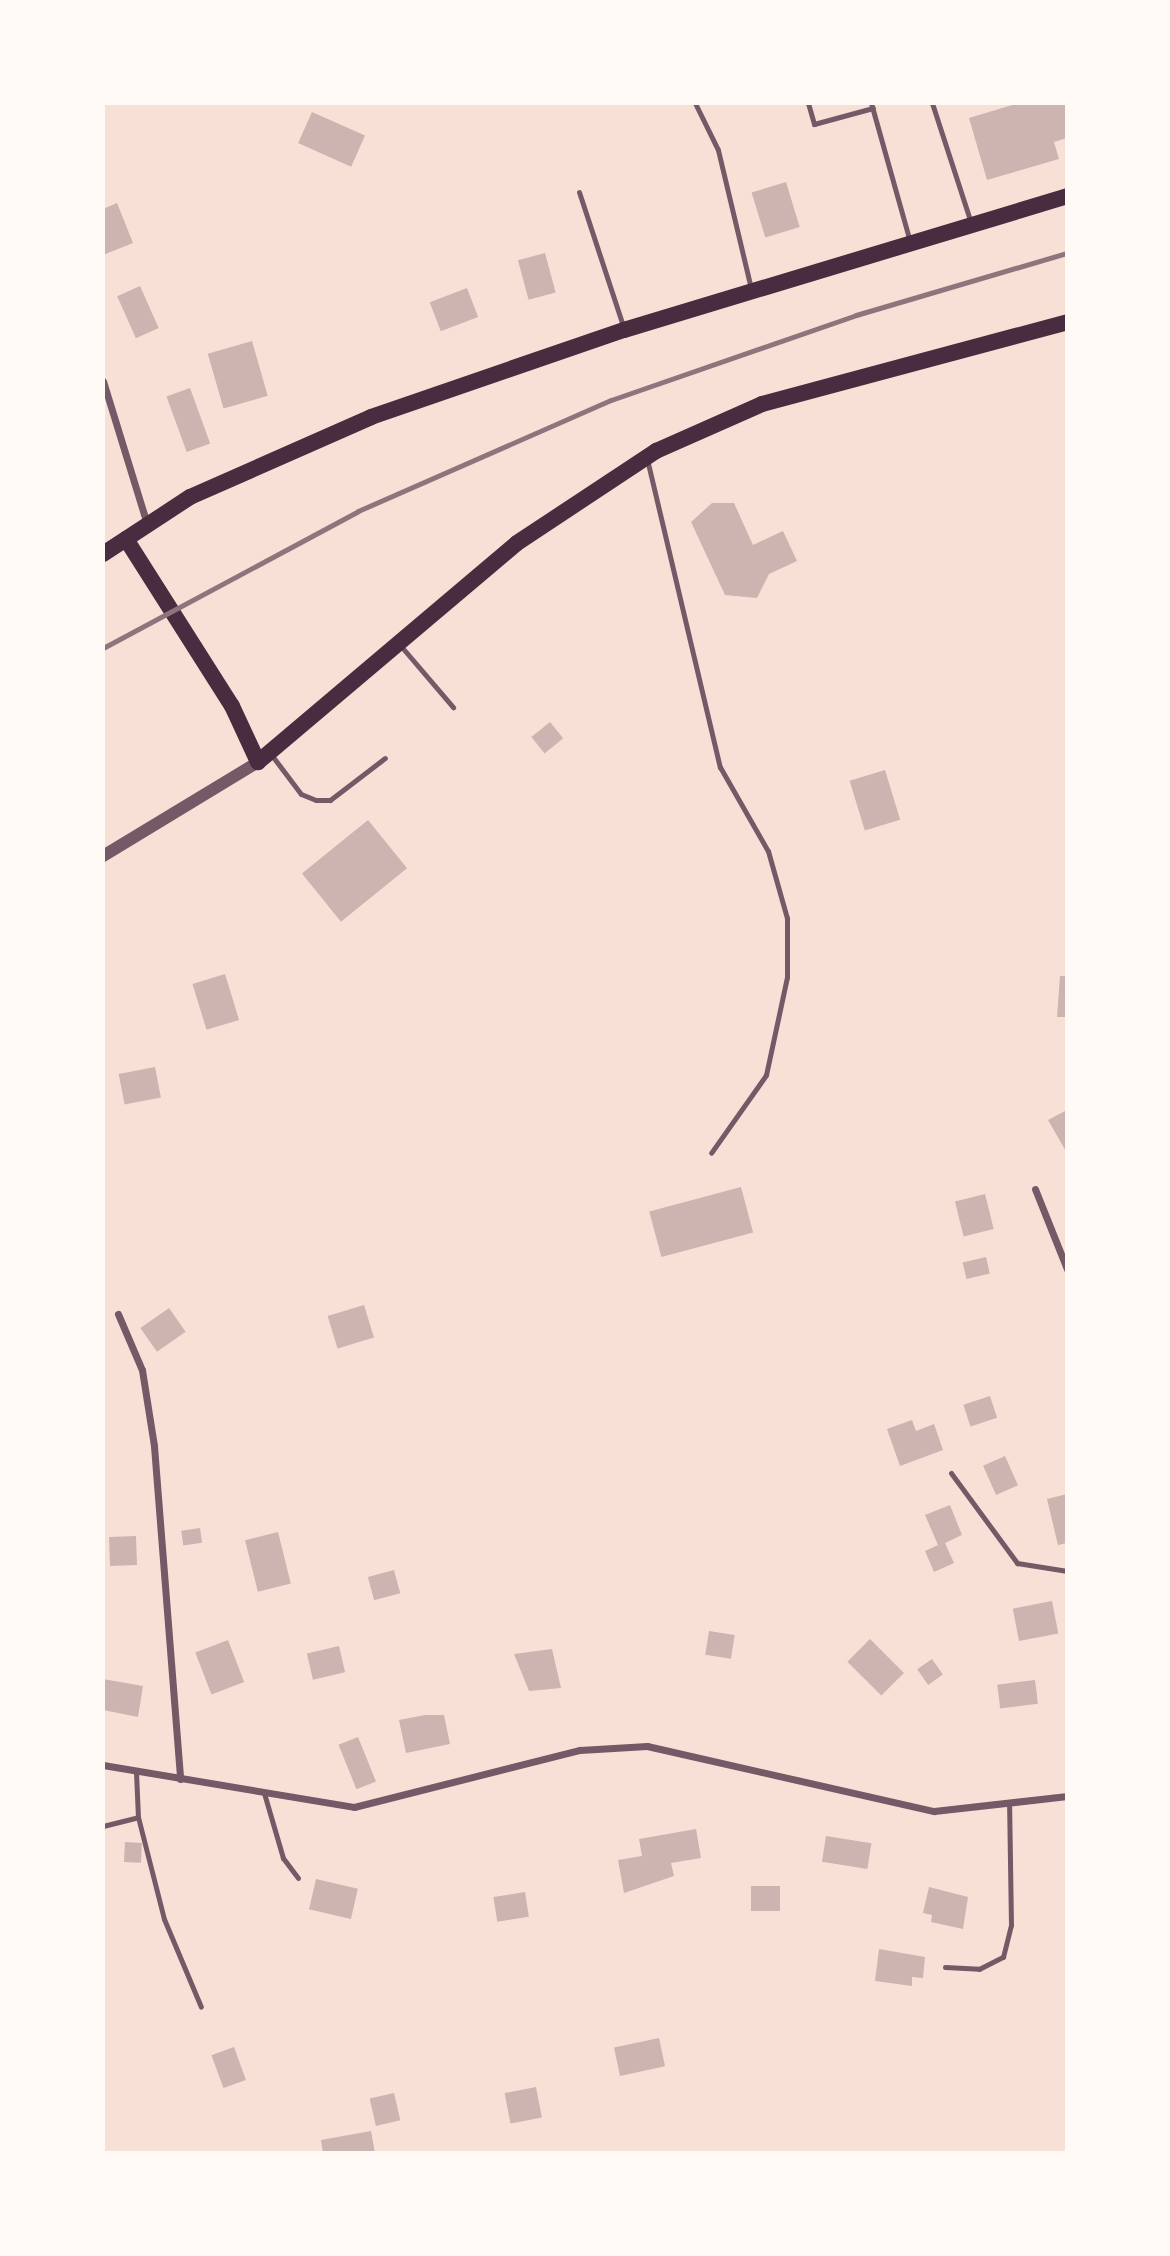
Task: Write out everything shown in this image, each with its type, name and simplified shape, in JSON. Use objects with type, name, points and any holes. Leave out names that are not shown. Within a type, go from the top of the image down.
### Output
[{"type":"main road","points":[[103,554],[190,497],[371,417],[624,330],[1067,196]]},
{"type":"main road","points":[[126,539],[264,758],[548,519],[646,456],[762,404],[1067,322]]},
{"type":"street","points":[[103,381],[147,525]]},
{"type":"street","points":[[103,856],[264,758]]},
{"type":"street","points":[[1035,1189],[1067,1269]]},
{"type":"street","points":[[118,1314],[142,1370],[154,1446],[180,1779]]},
{"type":"street","points":[[103,1765],[335,1805],[380,1804],[564,1753],[621,1745],[685,1752],[934,1811],[1067,1796]]},
{"type":"lane","points":[[695,103],[718,150],[752,292]]},
{"type":"lane","points":[[808,103],[814,124],[872,106],[910,242]]},
{"type":"lane","points":[[932,103],[971,224]]},
{"type":"lane","points":[[579,192],[624,330]]},
{"type":"lane","points":[[646,456],[720,767],[768,851],[787,918],[787,977],[766,1075],[710,1153]]},
{"type":"lane","points":[[400,645],[453,707]]},
{"type":"lane","points":[[264,758],[301,794],[316,800],[330,800],[385,758]]},
{"type":"lane","points":[[951,1473],[1017,1563],[1067,1571]]},
{"type":"lane","points":[[136,1772],[138,1817],[163,1919],[201,2007]]},
{"type":"lane","points":[[264,1793],[283,1858],[298,1878]]},
{"type":"lane","points":[[945,1967],[979,1969],[1003,1957],[1011,1925],[1009,1804]]},
{"type":"lane","points":[[103,1826],[138,1817]]},
{"type":"building","points":[[1019,103],[1067,103],[1067,138],[1054,142],[1059,159],[987,180],[969,118]]},
{"type":"building","points":[[312,112],[365,136],[351,167],[298,143]]},
{"type":"building","points":[[786,182],[800,227],[765,237],[752,193]]},
{"type":"building","points":[[117,203],[133,243],[103,255],[103,209]]},
{"type":"building","points":[[545,253],[556,293],[529,300],[518,260]]},
{"type":"building","points":[[140,286],[159,328],[136,338],[117,296]]},
{"type":"building","points":[[467,288],[478,317],[441,331],[430,302]]},
{"type":"building","points":[[252,341],[268,396],[223,408],[208,354]]},
{"type":"building","points":[[190,388],[210,443],[187,452],[167,397]]},
{"type":"building","points":[[712,503],[734,503],[753,545],[783,531],[797,561],[769,574],[757,598],[725,595],[691,522]]},
{"type":"building","points":[[550,722],[563,738],[545,753],[531,737]]},
{"type":"building","points":[[885,770],[900,820],[865,831],[850,781]]},
{"type":"building","points":[[368,820],[407,868],[341,922],[302,873]]},
{"type":"building","points":[[225,974],[239,1020],[207,1030],[192,984]]},
{"type":"building","points":[[1060,976],[1067,976],[1067,1017],[1057,1017]]},
{"type":"building","points":[[155,1067],[161,1097],[125,1104],[119,1074]]},
{"type":"building","points":[[1067,1110],[1067,1153],[1048,1120]]},
{"type":"building","points":[[741,1187],[753,1232],[661,1257],[649,1212]]},
{"type":"building","points":[[985,1194],[994,1229],[964,1236],[955,1201]]},
{"type":"building","points":[[986,1257],[990,1274],[966,1279],[963,1262]]},
{"type":"building","points":[[364,1305],[374,1338],[338,1349],[328,1316]]},
{"type":"building","points":[[169,1308],[186,1332],[157,1352],[140,1328]]},
{"type":"building","points":[[990,1396],[997,1418],[970,1427],[963,1405]]},
{"type":"building","points":[[912,1420],[916,1431],[934,1424],[943,1450],[900,1466],[887,1429]]},
{"type":"building","points":[[1005,1456],[1018,1485],[996,1495],[983,1466]]},
{"type":"building","points":[[1067,1494],[1067,1543],[1058,1545],[1047,1499]]},
{"type":"building","points":[[950,1505],[962,1535],[945,1543],[954,1563],[934,1572],[925,1551],[938,1545],[925,1515]]},
{"type":"building","points":[[200,1528],[202,1543],[183,1545],[181,1531]]},
{"type":"building","points":[[278,1532],[291,1583],[258,1592],[245,1540]]},
{"type":"building","points":[[136,1536],[137,1565],[110,1566],[109,1537]]},
{"type":"building","points":[[394,1570],[400,1593],[374,1600],[368,1577]]},
{"type":"building","points":[[1052,1601],[1058,1633],[1019,1641],[1013,1609]]},
{"type":"building","points":[[709,1631],[735,1635],[731,1659],[705,1655]]},
{"type":"building","points":[[870,1639],[904,1673],[881,1696],[847,1662]]},
{"type":"building","points":[[228,1640],[244,1682],[211,1695],[195,1653]]},
{"type":"building","points":[[339,1646],[345,1672],[313,1680],[307,1653]]},
{"type":"building","points":[[552,1649],[561,1688],[529,1691],[514,1654]]},
{"type":"building","points":[[932,1659],[943,1675],[928,1685],[917,1669]]},
{"type":"building","points":[[103,1679],[143,1686],[138,1717],[103,1710]]},
{"type":"building","points":[[1035,1680],[1038,1704],[1000,1708],[997,1685]]},
{"type":"building","points":[[444,1715],[450,1744],[406,1753],[399,1720]]},
{"type":"building","points":[[358,1737],[376,1782],[357,1789],[339,1745]]},
{"type":"building","points":[[696,1829],[701,1858],[671,1863],[674,1876],[624,1893],[618,1860],[642,1856],[639,1839]]},
{"type":"building","points":[[826,1836],[871,1843],[867,1869],[822,1862]]},
{"type":"building","points":[[125,1842],[142,1843],[141,1863],[124,1862]]},
{"type":"building","points":[[316,1879],[358,1889],[351,1919],[309,1909]]},
{"type":"building","points":[[751,1886],[780,1886],[780,1911],[751,1911]]},
{"type":"building","points":[[929,1887],[968,1897],[963,1929],[931,1922],[932,1915],[923,1913]]},
{"type":"building","points":[[525,1892],[529,1917],[497,1922],[493,1897]]},
{"type":"building","points":[[879,1949],[925,1957],[923,1978],[912,1977],[912,1986],[875,1981]]},
{"type":"building","points":[[659,2038],[665,2066],[620,2076],[614,2048]]},
{"type":"building","points":[[234,2047],[246,2080],[223,2088],[211,2055]]},
{"type":"building","points":[[536,2087],[542,2117],[511,2124],[505,2093]]},
{"type":"building","points":[[394,2093],[400,2120],[376,2126],[370,2099]]},
{"type":"building","points":[[371,2131],[375,2153],[323,2153],[321,2140]]},
{"type":"railway","points":[[103,648],[358,511],[611,400],[856,315],[1067,253]]}]
